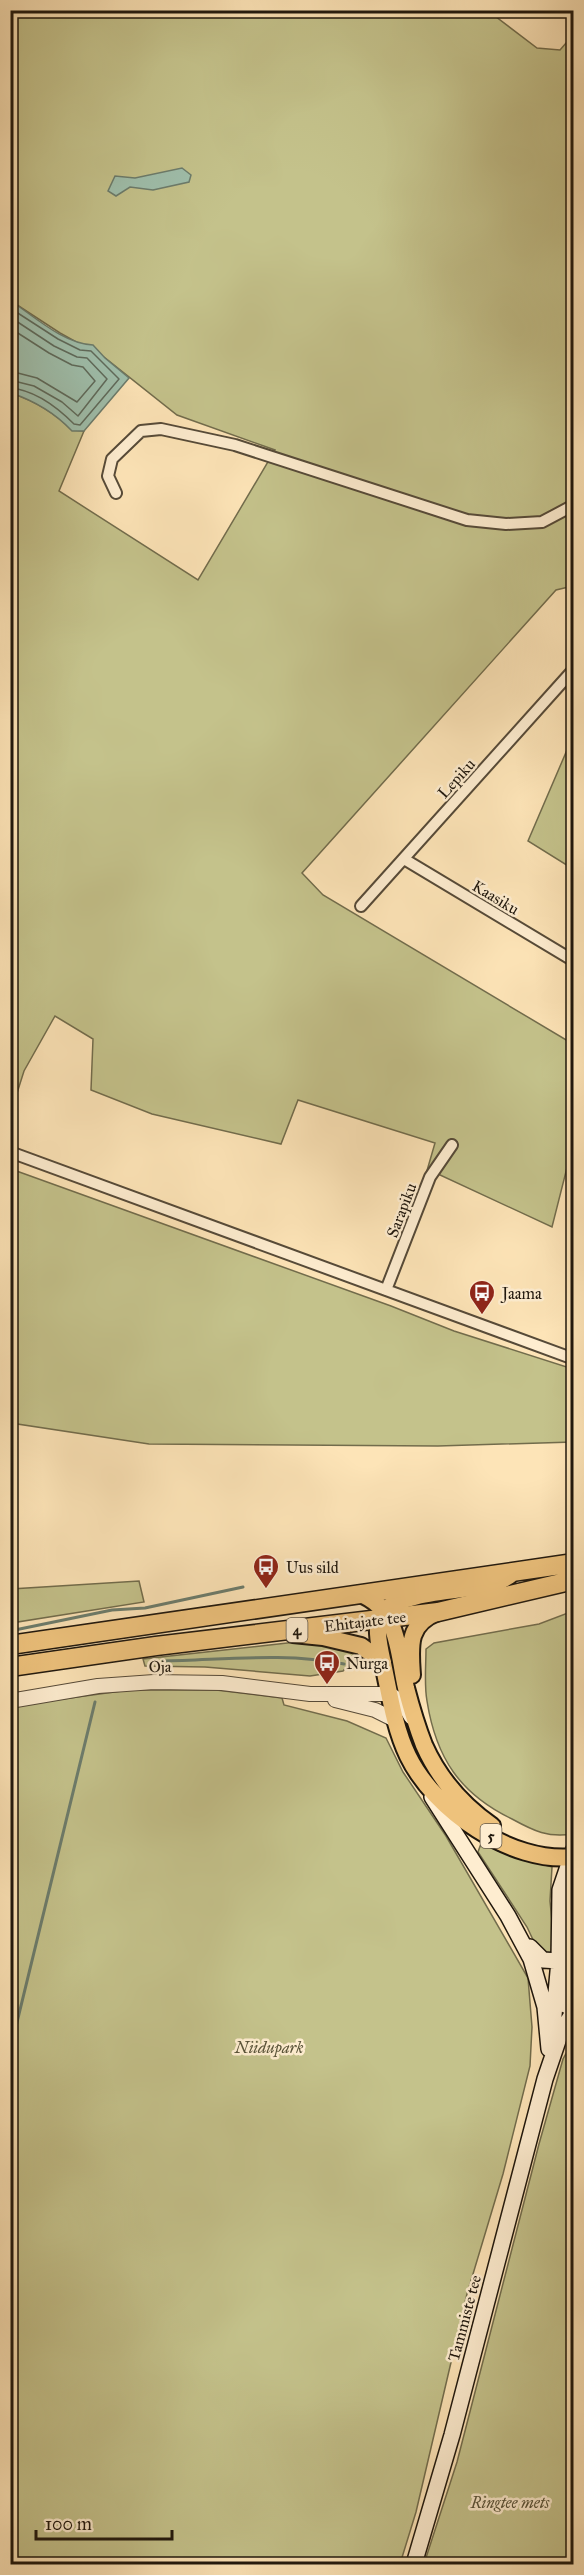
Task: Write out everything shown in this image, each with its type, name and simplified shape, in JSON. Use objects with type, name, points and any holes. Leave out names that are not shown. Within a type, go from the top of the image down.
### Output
[{"type":"highway","name":"Ehitajate tee","points":[[10,1645],[573,1563]]},
{"type":"highway","name":"Ehitajate tee","points":[[10,1667],[156,1646],[438,1612],[573,1580]]},
{"type":"main road","points":[[360,1594],[373,1598],[384,1617],[398,1603],[424,1595],[494,1584],[518,1572]]},
{"type":"main road","points":[[419,1732],[413,1690],[411,1642],[419,1623],[425,1617],[438,1612]]},
{"type":"main road","name":"5","points":[[384,1617],[383,1662],[395,1720],[407,1755],[426,1786],[462,1818],[499,1841],[534,1854],[573,1853]]},
{"type":"main road","name":"5","points":[[384,1617],[398,1643],[406,1689],[419,1732],[430,1758],[448,1785],[478,1816],[511,1837],[534,1845],[573,1853]]},
{"type":"main road","points":[[156,1646],[172,1650],[292,1634],[314,1636],[365,1647],[383,1662]]},
{"type":"main road","points":[[426,1786],[508,1916],[531,1959],[540,1983],[545,2007],[549,2049]]},
{"type":"main road","points":[[561,2032],[566,1958],[560,1890],[573,1853]]},
{"type":"main road","points":[[508,1916],[535,1954],[543,1960],[566,1958]]},
{"type":"main road","points":[[545,2079],[557,1993],[566,1958],[573,1949]]},
{"type":"main road","points":[[545,2079],[561,2032],[573,2011]]},
{"type":"main road","name":"Tammiste tee","points":[[414,2565],[452,2435],[545,2079]]},
{"type":"street","points":[[116,493],[108,476],[112,459],[141,431],[161,429],[235,445],[468,520],[506,524],[542,522],[573,505]]},
{"type":"street","name":"Lepiku","points":[[361,906],[573,669]]},
{"type":"street","name":"Kaasiku","points":[[404,859],[573,961]]},
{"type":"street","name":"Sarapiku","points":[[386,1290],[430,1177],[452,1145]]},
{"type":"street","points":[[10,1152],[573,1359]]},
{"type":"street","name":"Oja","points":[[10,1701],[98,1686],[154,1682],[222,1683],[310,1694],[375,1710],[395,1720]]},
{"type":"street","name":"Oja","points":[[310,1694],[390,1694]]},
{"type":"street","points":[[390,1694],[402,1702],[419,1732]]},
{"type":"green space","points":[[487,10],[537,48],[560,50],[573,35],[573,586],[556,590],[302,873],[323,895],[573,1044],[573,1144],[552,1227],[438,1174],[426,1174],[435,1143],[298,1100],[281,1144],[152,1114],[91,1090],[93,1039],[55,1016],[24,1071],[11,1112],[11,393],[44,408],[72,430],[84,431],[59,491],[198,580],[275,450],[177,415],[105,358],[60,333],[11,301],[11,11]]},
{"type":"green space","points":[[573,736],[574,869],[528,841]]},
{"type":"green space","points":[[11,1169],[391,1306],[454,1331],[573,1369],[573,1442],[438,1446],[149,1444],[11,1423]]},
{"type":"green space","points":[[139,1581],[144,1602],[11,1623],[11,1589]]},
{"type":"green space","points":[[573,1611],[573,1834],[556,1835],[534,1830],[494,1809],[478,1798],[453,1772],[444,1757],[431,1721],[426,1688],[426,1649],[434,1643],[539,1624]]},
{"type":"green space","points":[[305,1641],[359,1653],[343,1671],[310,1676],[205,1667],[145,1666],[143,1659]]},
{"type":"green space","name":"Niidupark","points":[[129,1690],[216,1690],[282,1698],[284,1705],[347,1721],[386,1738],[403,1772],[446,1836],[528,1978],[532,2027],[530,2066],[503,2174],[467,2294],[416,2512],[400,2564],[11,2564],[11,1706]]},
{"type":"green space","points":[[482,1841],[498,1851],[552,1867],[550,1901],[555,1952],[550,1956],[536,1946],[527,1927],[478,1852]]},
{"type":"green space","points":[[573,1867],[573,1930],[567,1948],[563,1901]]},
{"type":"green space","name":"Ringtee mets","points":[[573,2041],[573,2564],[424,2564],[457,2462],[563,2059]]},
{"type":"water","points":[[182,168],[191,175],[189,182],[153,190],[130,187],[116,196],[108,191],[115,176],[135,178]]},
{"type":"water","points":[[11,301],[61,335],[93,345],[129,378],[84,431],[72,431],[44,408],[11,393]]},
{"type":"waterway","points":[[10,1631],[112,1610],[145,1608],[243,1587]]},
{"type":"waterway","points":[[163,1661],[299,1658],[344,1664]]},
{"type":"waterway","points":[[10,2051],[95,1702]]},
{"type":"place","name":"Jaama","points":[[482,1316]]},
{"type":"place","name":"Uus sild","points":[[266,1590]]},
{"type":"place","name":"Nurga","points":[[327,1686]]}]
